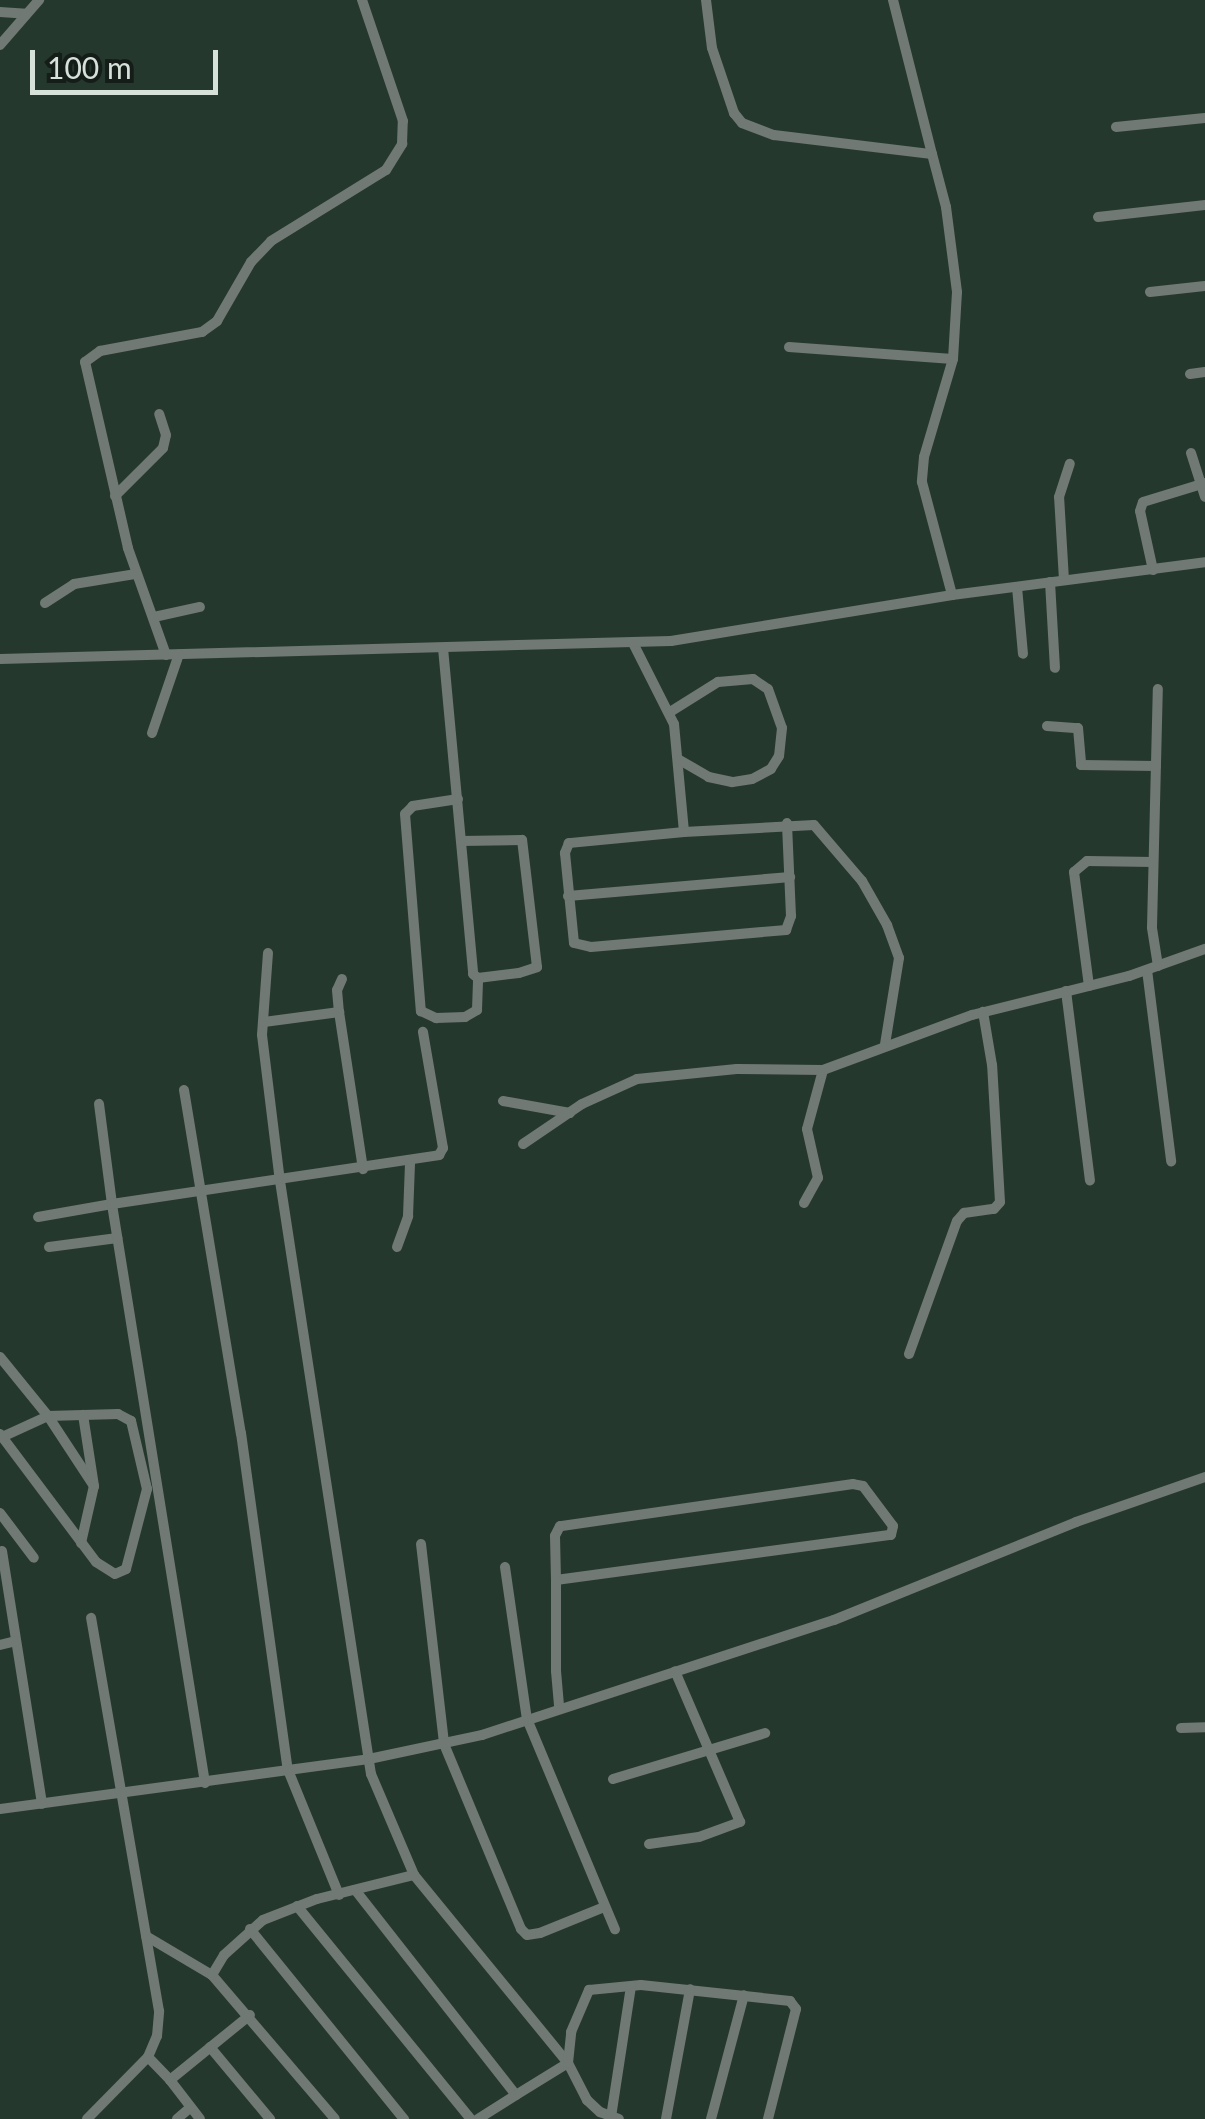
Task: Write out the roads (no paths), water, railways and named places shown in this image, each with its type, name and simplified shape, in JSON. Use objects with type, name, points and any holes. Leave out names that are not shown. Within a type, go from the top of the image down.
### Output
[{"type":"street","points":[[0,45],[39,0]]},
{"type":"street","points":[[166,654],[136,574],[84,367],[87,358],[100,351],[202,332],[217,321],[251,262],[271,241],[373,182],[402,144],[403,121],[362,0]]},
{"type":"street","points":[[706,0],[712,48],[734,113],[742,124],[774,135],[932,154]]},
{"type":"street","points":[[893,0],[932,154],[957,292],[953,359],[922,470],[924,501],[952,594]]},
{"type":"street","points":[[0,12],[26,14]]},
{"type":"street","points":[[1116,128],[1205,118]]},
{"type":"street","points":[[1098,217],[1205,205]]},
{"type":"street","points":[[1150,292],[1205,286]]},
{"type":"street","points":[[788,347],[953,359]]},
{"type":"street","points":[[1190,374],[1205,372]]},
{"type":"street","points":[[116,496],[163,448],[166,435],[159,414]]},
{"type":"street","points":[[1190,453],[1205,496]]},
{"type":"street","points":[[1064,580],[1059,491],[1070,464]]},
{"type":"street","points":[[1153,570],[1140,511],[1142,502],[1203,483]]},
{"type":"street","points":[[0,659],[632,643],[952,594],[1205,562]]},
{"type":"street","points":[[45,603],[74,584],[136,574]]},
{"type":"street","points":[[1050,582],[1055,668]]},
{"type":"street","points":[[1017,586],[1023,654]]},
{"type":"street","points":[[154,617],[200,607]]},
{"type":"street","points":[[632,643],[670,712],[680,760],[684,832]]},
{"type":"street","points":[[443,648],[458,799],[472,968],[478,978],[477,1010],[464,1017],[436,1018],[421,1011],[405,814],[412,806],[458,799]]},
{"type":"street","points":[[152,734],[179,654]]},
{"type":"street","points":[[670,712],[718,682],[753,679],[768,689],[782,728],[779,756],[770,770],[752,778],[732,782],[709,777],[680,760]]},
{"type":"street","points":[[1158,689],[1153,968],[1171,1161]]},
{"type":"street","points":[[1047,726],[1080,730],[1081,765],[1156,766]]},
{"type":"street","points":[[787,823],[790,924],[781,932],[578,946],[572,937],[564,853],[569,843],[787,823],[814,825],[862,881],[887,924],[899,958],[885,1044]]},
{"type":"street","points":[[461,841],[518,838],[526,863],[537,967],[478,978]]},
{"type":"street","points":[[1089,986],[1074,872],[1087,861],[1153,862]]},
{"type":"street","points":[[568,896],[790,877]]},
{"type":"street","points":[[523,1144],[570,1113],[638,1079],[737,1069],[824,1070],[885,1044],[977,1014],[1089,986],[1205,950]]},
{"type":"street","points":[[268,954],[264,1022],[280,1181],[369,1759],[414,1875],[568,2062],[588,2100],[615,2118],[631,1987]]},
{"type":"street","points":[[342,979],[337,990],[339,1012],[364,1169]]},
{"type":"street","points":[[1066,991],[1090,1180]]},
{"type":"street","points":[[264,1022],[339,1012]]},
{"type":"street","points":[[909,1354],[957,1221],[964,1213],[994,1209],[1000,1202],[992,1066],[977,1014]]},
{"type":"street","points":[[38,1217],[439,1156],[443,1148],[423,1032]]},
{"type":"street","points":[[804,1203],[818,1178],[808,1129],[824,1070]]},
{"type":"street","points":[[184,1090],[288,1770],[339,1895]]},
{"type":"street","points":[[503,1100],[570,1113]]},
{"type":"street","points":[[98,1104],[205,1783]]},
{"type":"street","points":[[397,1247],[408,1216],[410,1163]]},
{"type":"street","points":[[49,1247],[117,1238]]},
{"type":"street","points":[[0,1357],[48,1416],[94,1486]]},
{"type":"street","points":[[118,1414],[132,1420],[147,1488],[126,1569],[108,1571],[81,1543],[1,1435],[48,1416],[118,1414]]},
{"type":"street","points":[[81,1543],[94,1486],[83,1415]]},
{"type":"street","points":[[0,1809],[124,1796],[444,1744],[834,1620],[1076,1522],[1205,1477]]},
{"type":"street","points":[[556,1580],[891,1535],[893,1526],[862,1486],[853,1484],[564,1525],[555,1536],[556,1580],[559,1708]]},
{"type":"street","points":[[0,1513],[34,1558]]},
{"type":"street","points":[[421,1544],[444,1744],[521,1929],[528,1935],[540,1933],[604,1908]]},
{"type":"street","points":[[2,1551],[42,1804]]},
{"type":"street","points":[[506,1567],[528,1718],[615,1929]]},
{"type":"street","points":[[87,2119],[148,2057],[157,2036],[158,2011],[91,1618]]},
{"type":"street","points":[[0,1645],[16,1640]]},
{"type":"street","points":[[648,1844],[668,1844],[738,1827],[738,1812],[675,1671]]},
{"type":"street","points":[[1182,1728],[1205,1727]]},
{"type":"street","points":[[613,1779],[765,1733]]},
{"type":"street","points":[[212,1975],[250,1929],[298,1906],[414,1875]]},
{"type":"street","points":[[356,1891],[516,2094]]},
{"type":"street","points":[[298,1906],[475,2119],[568,2062]]},
{"type":"street","points":[[250,1929],[404,2119]]},
{"type":"street","points":[[146,1936],[212,1975],[336,2119]]},
{"type":"street","points":[[568,2062],[571,2032],[585,1993],[631,1987],[790,2000],[796,2009],[768,2119]]},
{"type":"street","points":[[666,2119],[690,1990]]},
{"type":"street","points":[[712,2119],[744,1995]]},
{"type":"street","points":[[170,2080],[250,2015]]},
{"type":"street","points":[[210,2047],[270,2119]]},
{"type":"street","points":[[148,2057],[200,2119]]},
{"type":"street","points":[[177,2119],[191,2107]]}]
